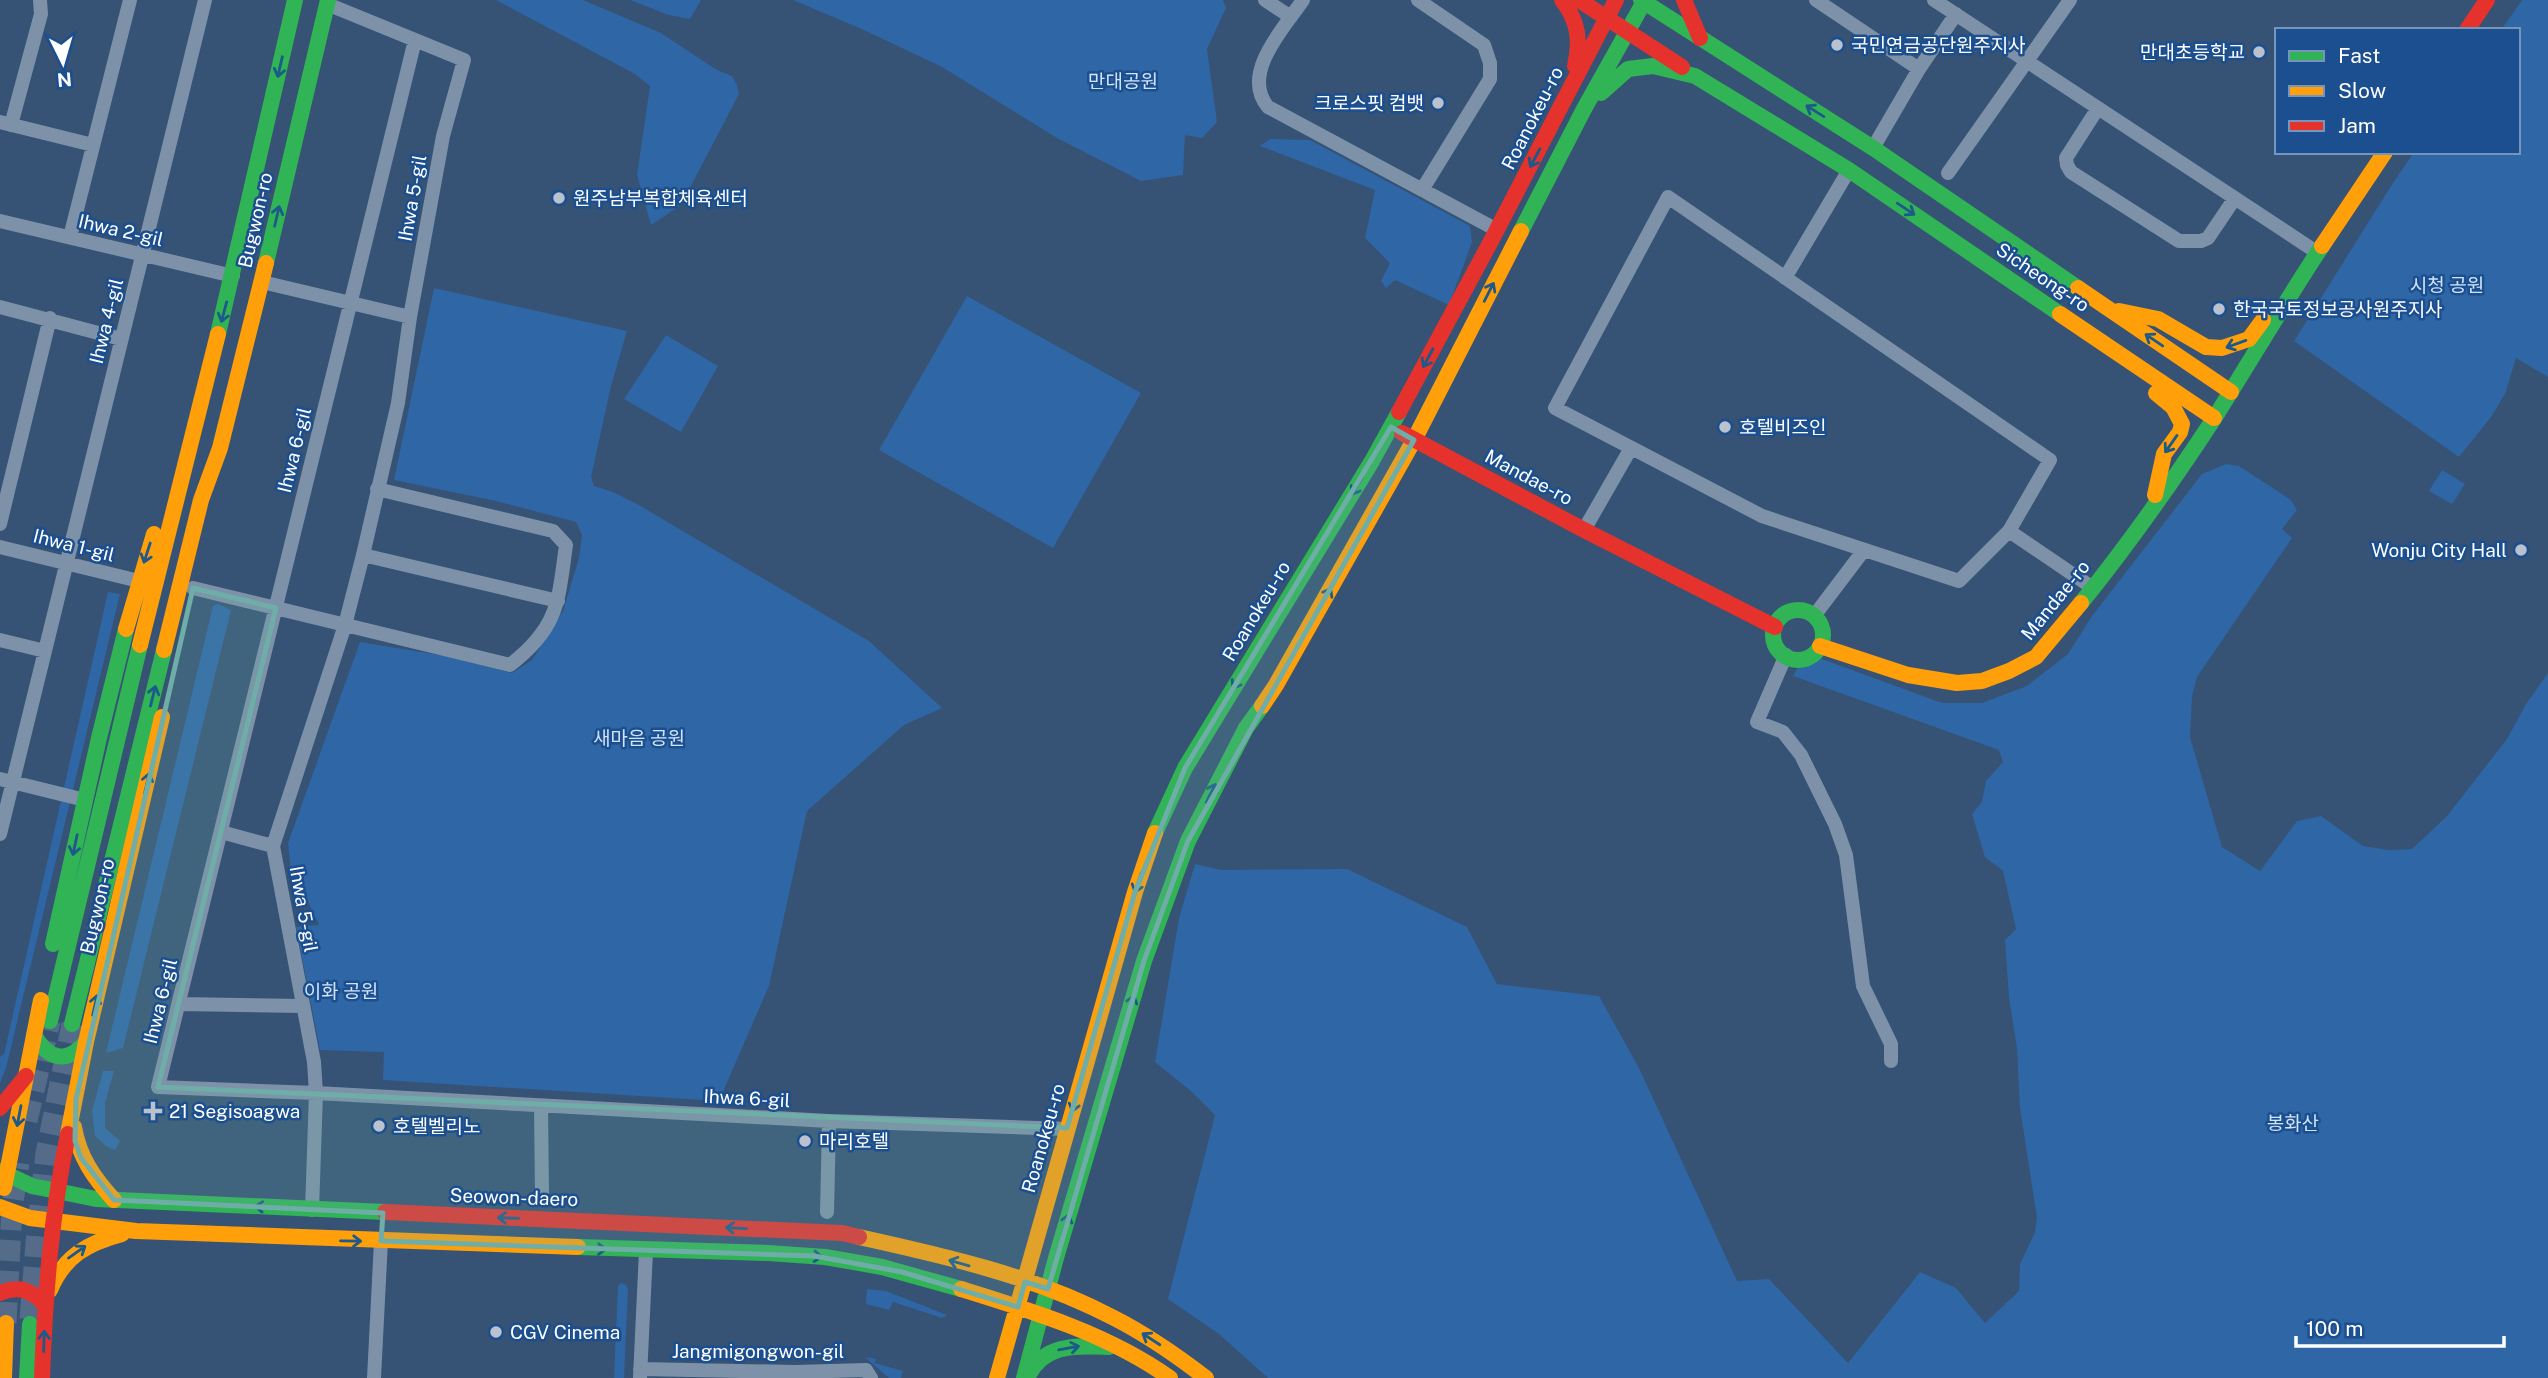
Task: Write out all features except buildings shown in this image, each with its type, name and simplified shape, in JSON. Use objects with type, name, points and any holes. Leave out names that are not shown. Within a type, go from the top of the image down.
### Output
[{"type":"street","points":[[40,0],[41,14],[6,123],[93,145]]},
{"type":"street","points":[[70,237],[130,0]]},
{"type":"street","name":"Ihwa 4-gil","points":[[0,834],[6,780],[45,652],[205,0]]},
{"type":"street","name":"Bugwon-ro","points":[[50,1021],[189,444],[233,276],[295,0]]},
{"type":"street","points":[[1265,0],[1292,17]]},
{"type":"street","points":[[1304,0],[1264,59],[1258,87],[1260,97],[1268,107],[1497,230]]},
{"type":"street","points":[[1418,0],[1484,45],[1490,63],[1490,79],[1422,190]]},
{"type":"street","points":[[1562,0],[1574,15],[1579,36],[1579,51],[1566,97]]},
{"type":"street","points":[[1579,0],[1695,76]]},
{"type":"street","name":"Roanokeu-ro","points":[[997,1378],[1116,956],[1158,824],[1185,768],[1391,427],[1616,0]]},
{"type":"street","points":[[1684,0],[1700,38]]},
{"type":"street","points":[[1816,0],[1919,69]]},
{"type":"street","points":[[1934,0],[2318,253]]},
{"type":"street","points":[[1948,173],[2070,0]]},
{"type":"street","points":[[2468,28],[2487,0]]},
{"type":"street","points":[[1026,1378],[1048,1289],[1144,961],[1188,841],[1246,729],[1276,685],[1413,440],[1584,109],[1644,1]]},
{"type":"street","name":"Sicheong-ro","points":[[1644,1],[1873,148],[2231,392]]},
{"type":"street","name":"Bugwon-ro","points":[[72,1024],[201,500],[220,448],[262,282],[328,2]]},
{"type":"street","name":"Ihwa 5-gil","points":[[312,1210],[316,1093],[314,1062],[273,846],[345,625],[363,555],[398,403],[410,317],[443,136],[464,60],[328,2]]},
{"type":"street","points":[[1873,148],[1919,69],[1956,14]]},
{"type":"street","name":"Ihwa 6-gil","points":[[415,40],[158,1087],[829,1121],[1067,1129]]},
{"type":"street","points":[[1584,109],[1628,69],[1653,66],[1695,76]]},
{"type":"street","name":"Sicheong-ro","points":[[1695,76],[1849,170],[2214,418]]},
{"type":"street","points":[[2098,108],[2066,158],[2071,172],[2179,241],[2201,241],[2208,237],[2235,198]]},
{"type":"street","points":[[2231,392],[2286,300],[2384,154]]},
{"type":"street","points":[[1785,278],[1849,170]]},
{"type":"street","points":[[1668,197],[1785,278],[2050,460],[2009,531],[1959,581],[1762,516],[1555,408],[1668,197]]},
{"type":"street","name":"Ihwa 2-gil","points":[[0,220],[233,276]]},
{"type":"street","points":[[233,276],[410,317]]},
{"type":"street","points":[[2110,309],[2158,319],[2206,347],[2222,348],[2249,339],[2262,321],[2286,300]]},
{"type":"street","points":[[0,306],[121,338]]},
{"type":"street","points":[[0,524],[50,318]]},
{"type":"street","points":[[2099,340],[2140,382],[2166,399],[2180,416],[2182,424],[2179,432],[2164,454],[2153,507]]},
{"type":"street","name":"Mandae-ro","points":[[1820,646],[1908,676],[1957,683],[1982,681],[2036,657],[2093,588],[2153,507],[2231,392]]},
{"type":"street","name":"Mandae-ro","points":[[1391,427],[1584,530],[1775,627]]},
{"type":"street","name":"Bugwon-ro","points":[[0,1207],[4,1174],[85,800],[139,581],[167,490],[189,444]]},
{"type":"street","name":"Bugwon-ro","points":[[42,1378],[45,1305],[56,1192],[86,1042],[213,505],[220,448]]},
{"type":"street","points":[[1584,530],[1632,448]]},
{"type":"street","points":[[193,588],[510,665],[532,648],[545,631],[558,601],[566,545],[553,531],[377,489]]},
{"type":"street","points":[[2009,531],[2093,588]]},
{"type":"street","name":"Ihwa 1-gil","points":[[0,547],[139,581]]},
{"type":"street","points":[[1814,616],[1864,550]]},
{"type":"street","points":[[363,555],[558,601]]},
{"type":"street","points":[[1795,610],[1803,610],[1814,616],[1823,634],[1820,646],[1812,656],[1804,659],[1786,656],[1777,647],[1774,639],[1775,627],[1781,617],[1795,610]]},
{"type":"street","points":[[0,640],[45,652]]},
{"type":"street","points":[[1786,656],[1757,722],[1783,732],[1796,748],[1835,824],[1846,855],[1863,986],[1891,1044],[1891,1061]]},
{"type":"street","points":[[6,780],[85,800]]},
{"type":"street","points":[[221,832],[273,846]]},
{"type":"street","points":[[1116,956],[1144,961]]},
{"type":"street","points":[[178,1004],[302,1006]]},
{"type":"street","points":[[34,1035],[44,1051],[61,1057],[76,1053],[86,1042]]},
{"type":"street","points":[[0,1108],[27,1074]]},
{"type":"street","points":[[76,1099],[75,1141],[81,1158],[114,1200]]},
{"type":"street","points":[[541,1106],[542,1195]]},
{"type":"street","points":[[827,1212],[829,1121]]},
{"type":"street","name":"Seowon-daero","points":[[4,1174],[56,1192],[114,1200],[842,1233],[918,1251],[1048,1289]]},
{"type":"street","points":[[0,1207],[30,1218],[136,1231],[780,1254],[858,1262],[902,1272],[1018,1307],[1123,1348],[1170,1378]]},
{"type":"street","points":[[374,1378],[383,1213]]},
{"type":"street","points":[[0,1293],[14,1287],[25,1289],[45,1305],[57,1272],[71,1255],[92,1242],[136,1231]]},
{"type":"street","points":[[640,1374],[646,1251]]},
{"type":"street","points":[[1048,1289],[1098,1310],[1144,1334],[1206,1378]]},
{"type":"street","points":[[27,1378],[30,1319]]},
{"type":"street","points":[[4,1378],[6,1323]]},
{"type":"street","points":[[1026,1378],[1038,1360],[1058,1350],[1071,1346],[1123,1348]]},
{"type":"street","name":"Jangmigongwon-gil","points":[[640,1374],[866,1370],[872,1378]]},
{"type":"highlighted area","points":[[1391,427],[1414,440],[1188,841],[1144,961],[1048,1289],[1025,1282],[1018,1307],[902,1272],[814,1256],[381,1241],[383,1213],[114,1200],[81,1158],[75,1141],[76,1099],[193,588],[276,608],[158,1087],[1067,1128],[1135,892],[1185,768]]},
{"type":"green space","points":[[496,0],[583,0],[661,33],[717,70],[732,76],[739,94],[681,205],[651,225],[637,175],[650,86],[635,74]]},
{"type":"green space","points":[[630,0],[701,0],[690,19],[669,15]]},
{"type":"green space","name":"만대공원","points":[[793,0],[1223,0],[1226,8],[1207,49],[1217,122],[1202,138],[1185,135],[1183,175],[1141,181],[1057,138],[942,67]]},
{"type":"green space","name":"시청 공원","points":[[2522,0],[2548,0],[2548,377],[2516,358],[2505,394],[2491,417],[2459,457],[2294,341],[2413,154],[2520,154],[2520,28],[2502,28]]},
{"type":"green space","points":[[1270,139],[1310,140],[1470,226],[1472,242],[1449,305],[1395,280],[1386,288],[1381,281],[1390,263],[1365,238],[1375,190],[1260,146]]},
{"type":"green space","points":[[434,288],[627,331],[611,386],[591,477],[594,486],[637,504],[869,641],[942,708],[904,725],[807,811],[769,986],[719,1101],[383,1080],[384,1052],[320,1050],[296,927],[319,925],[308,902],[299,895],[292,883],[288,843],[360,642],[445,656],[512,673],[532,660],[563,611],[579,558],[582,535],[576,522],[496,501],[394,480]]},
{"type":"green space","points":[[967,296],[1141,393],[1053,548],[879,450]]},
{"type":"green space","points":[[666,335],[718,366],[681,432],[624,399]]},
{"type":"green space","name":"봉화산","points":[[2226,464],[2239,466],[2291,500],[2297,510],[2282,529],[2292,538],[2197,677],[2192,696],[2190,737],[2222,847],[2260,871],[2297,821],[2321,816],[2363,846],[2389,850],[2412,849],[2447,816],[2507,739],[2526,704],[2548,673],[2548,1378],[1268,1378],[1219,1334],[1168,1299],[1215,1115],[1155,1062],[1179,918],[1195,864],[1222,870],[1347,869],[1467,927],[1497,984],[1599,996],[1640,1070],[1737,1281],[1769,1279],[1848,1363],[1920,1272],[1956,1288],[1985,1323],[2019,1291],[2020,1264],[2035,1232],[2037,1218],[2020,1108],[2017,1048],[2009,998],[2005,940],[2016,929],[2003,871],[1985,857],[1972,814],[1982,802],[1986,781],[2003,762],[1999,750],[1793,676],[1803,659],[1811,655],[1942,703],[1982,703],[2027,686],[2068,654],[2092,616],[2202,474]]},
{"type":"green space","points":[[2442,470],[2465,484],[2452,504],[2429,491]]},
{"type":"green space","points":[[108,592],[120,594],[6,1068],[0,1083],[0,1057],[4,1054]]},
{"type":"green space","points":[[218,604],[231,610],[123,1048],[106,1053],[213,606]]},
{"type":"green space","points":[[103,1071],[114,1071],[105,1103],[105,1128],[120,1141],[115,1150],[95,1136],[92,1111]]},
{"type":"green space","points":[[621,1283],[628,1289],[624,1378],[614,1378],[618,1286]]},
{"type":"green space","points":[[867,1289],[886,1291],[947,1315],[942,1318],[893,1302],[889,1310],[866,1304]]},
{"type":"green space","points":[[865,1357],[876,1359],[875,1363],[903,1371],[901,1378],[889,1378]]},
{"type":"tunnel","points":[[27,1121],[50,1021]]},
{"type":"tunnel","points":[[30,1319],[46,1153],[72,1024]]},
{"type":"tunnel","points":[[6,1323],[12,1208],[19,1163]]},
{"type":"traffic: fast","points":[[218,334],[295,0]]},
{"type":"traffic: fast","points":[[266,263],[328,0]]},
{"type":"traffic: fast","points":[[1641,0],[1873,148],[2078,288]]},
{"type":"traffic: fast","points":[[1521,231],[1584,109],[1645,0]]},
{"type":"traffic: fast","points":[[1601,93],[1628,69],[1653,66],[1695,76],[1849,170],[2060,314]]},
{"type":"traffic: fast","points":[[2081,603],[2183,465],[2322,246]]},
{"type":"traffic: fast","points":[[1155,833],[1185,768],[1372,461],[1399,412]]},
{"type":"traffic: fast","points":[[1798,610],[1815,618],[1823,635],[1815,652],[1798,660],[1781,652],[1773,635],[1781,618],[1798,610]]},
{"type":"traffic: fast","points":[[53,944],[126,629]]},
{"type":"traffic: fast","points":[[50,1021],[140,645]]},
{"type":"traffic: fast","points":[[72,1024],[164,650]]},
{"type":"traffic: fast","points":[[1024,1378],[1056,1258],[1144,961],[1188,841],[1246,728],[1262,706]]},
{"type":"traffic: fast","points":[[34,1035],[45,1049],[58,1056],[71,1054],[86,1042]]},
{"type":"traffic: fast","points":[[0,1171],[32,1186],[96,1199],[385,1212]]},
{"type":"traffic: fast","points":[[578,1247],[825,1257],[882,1267],[961,1289]]},
{"type":"traffic: fast","points":[[27,1378],[30,1324]]},
{"type":"traffic: fast","points":[[1028,1376],[1035,1365],[1052,1352],[1073,1347],[1109,1347]]},
{"type":"traffic: slow","points":[[2322,246],[2384,154]]},
{"type":"traffic: slow","points":[[1262,706],[1414,440],[1521,231]]},
{"type":"traffic: slow","points":[[164,650],[201,500],[220,448],[266,263]]},
{"type":"traffic: slow","points":[[2078,288],[2231,392]]},
{"type":"traffic: slow","points":[[2119,311],[2158,319],[2206,347],[2222,348],[2249,339],[2263,320]]},
{"type":"traffic: slow","points":[[2060,314],[2214,418]]},
{"type":"traffic: slow","points":[[140,645],[218,334]]},
{"type":"traffic: slow","points":[[2155,495],[2164,454],[2180,432],[2182,424],[2173,407],[2156,393]]},
{"type":"traffic: slow","points":[[126,629],[154,534]]},
{"type":"traffic: slow","points":[[1820,646],[1908,675],[1957,683],[1982,681],[2036,657],[2081,603]]},
{"type":"traffic: slow","points":[[68,1134],[86,1042],[162,717]]},
{"type":"traffic: slow","points":[[997,1378],[1135,892],[1155,833]]},
{"type":"traffic: slow","points":[[4,1188],[41,1000]]},
{"type":"traffic: slow","points":[[74,1127],[88,1166],[114,1200]]},
{"type":"traffic: slow","points":[[0,1207],[30,1218],[136,1231],[578,1247]]},
{"type":"traffic: slow","points":[[50,1290],[62,1268],[78,1253],[98,1242],[122,1234]]},
{"type":"traffic: slow","points":[[859,1237],[956,1260],[1052,1290],[1137,1330],[1206,1378]]},
{"type":"traffic: slow","points":[[961,1289],[1042,1315],[1095,1336],[1146,1362],[1170,1378]]},
{"type":"traffic: slow","points":[[4,1378],[6,1323]]},
{"type":"traffic: jam","points":[[1562,0],[1577,31],[1575,66]]},
{"type":"traffic: jam","points":[[1579,0],[1682,67]]},
{"type":"traffic: jam","points":[[1399,412],[1616,0]]},
{"type":"traffic: jam","points":[[1684,0],[1700,38]]},
{"type":"traffic: jam","points":[[2468,28],[2487,0]]},
{"type":"traffic: jam","points":[[1402,433],[1775,627]]},
{"type":"traffic: jam","points":[[0,1108],[26,1076]]},
{"type":"traffic: jam","points":[[42,1378],[50,1256],[68,1134]]},
{"type":"traffic: jam","points":[[385,1212],[842,1233],[859,1237]]},
{"type":"traffic: jam","points":[[0,1293],[13,1289],[25,1290],[45,1305]]},
{"type":"place","name":"국민연금공단원주지사","points":[[1837,45]]},
{"type":"place","name":"만대초등학교","points":[[2259,52]]},
{"type":"place","name":"크로스핏 컴뱃","points":[[1438,103]]},
{"type":"place","name":"원주남부복합체육센터","points":[[559,198]]},
{"type":"place","name":"한국국토정보공사원주지사","points":[[2219,309]]},
{"type":"place","name":"호텔비즈인","points":[[1725,427]]},
{"type":"place","name":"Wonju City Hall","points":[[2521,550]]},
{"type":"place","name":"21 Segisoagwa","points":[[153,1111]]},
{"type":"place","name":"호텔벨리노","points":[[379,1126]]},
{"type":"place","name":"마리호텔","points":[[805,1141]]},
{"type":"place","name":"CGV Cinema","points":[[496,1332]]},
{"type":"park label","name":"새마음 공원","points":[[639,738]]},
{"type":"park label","name":"이화 공원","points":[[341,991]]}]
